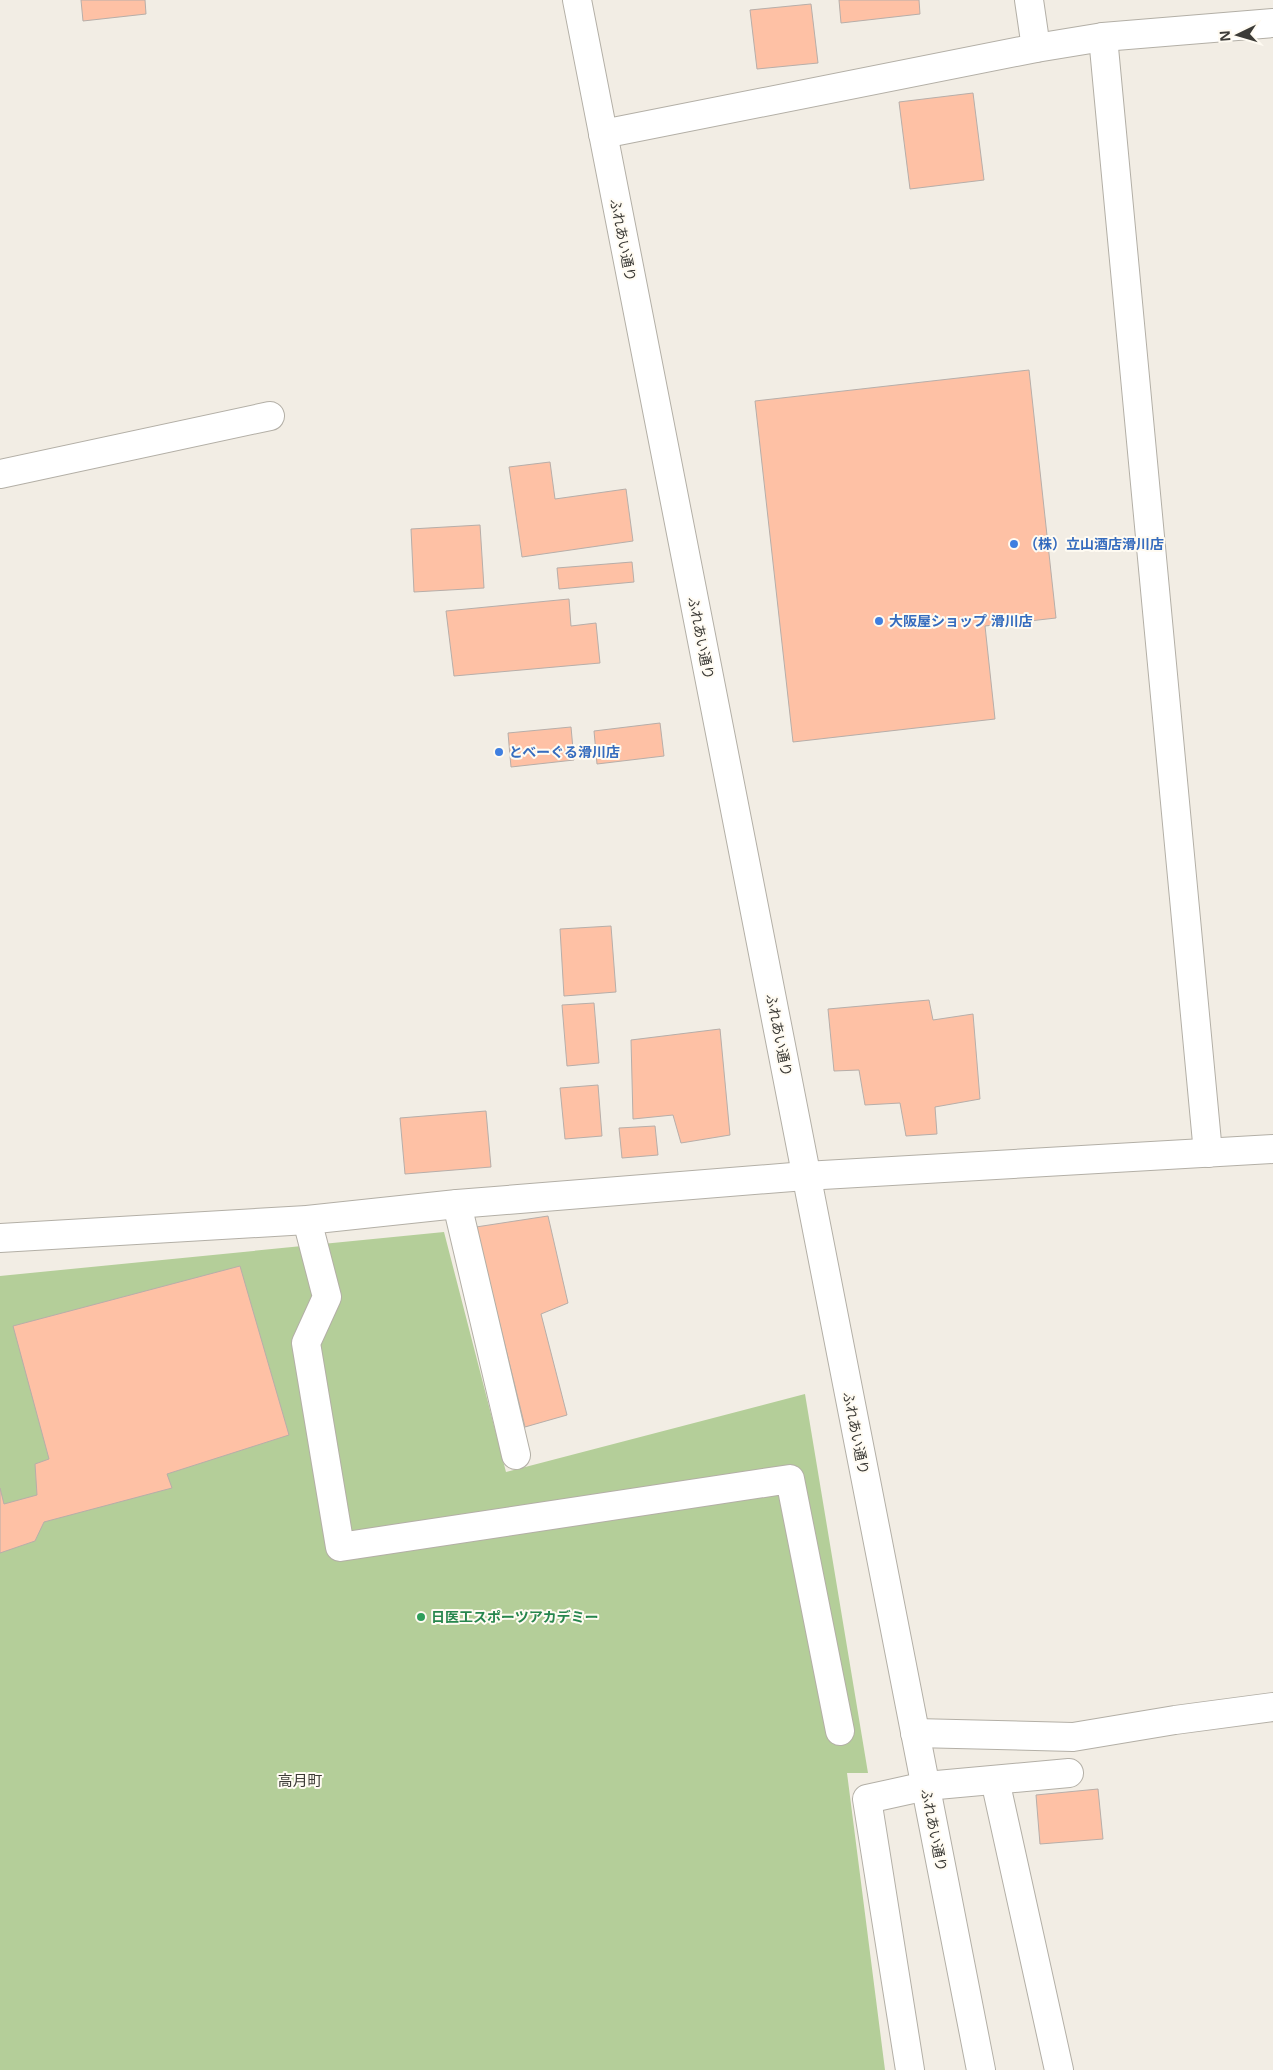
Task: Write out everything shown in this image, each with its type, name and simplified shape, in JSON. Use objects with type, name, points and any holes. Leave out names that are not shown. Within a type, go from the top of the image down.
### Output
[{"type":"street","name":"ふれあい通り","points":[[577,0],[981,2070]]},
{"type":"street","points":[[1029,0],[1036,48]]},
{"type":"street","points":[[603,134],[1036,48],[1103,37],[1273,23]]},
{"type":"street","points":[[1103,37],[1208,1153]]},
{"type":"street","points":[[0,474],[270,416]]},
{"type":"street","points":[[0,1238],[307,1220],[457,1204],[805,1176],[1273,1150]]},
{"type":"street","points":[[457,1204],[516,1455]]},
{"type":"street","points":[[307,1220],[327,1297],[306,1343],[340,1548],[790,1479],[840,1731]]},
{"type":"street","points":[[915,1733],[1074,1737],[1175,1720],[1273,1707]]},
{"type":"street","points":[[910,2070],[867,1799],[926,1786],[1069,1773]]},
{"type":"street","points":[[996,1780],[1060,2070]]},
{"type":"green space","name":"日医工スポーツアカデミー","points":[[444,1232],[506,1472],[805,1394],[868,1773],[847,1773],[885,2070],[0,2070],[0,1276]]},
{"type":"building","points":[[81,0],[145,0],[146,14],[83,21]]},
{"type":"building","points":[[839,0],[919,0],[920,14],[841,23]]},
{"type":"building","points":[[811,4],[818,63],[757,69],[750,10]]},
{"type":"building","points":[[973,93],[984,180],[910,189],[899,102]]},
{"type":"building","points":[[1029,370],[1056,618],[985,626],[995,719],[793,742],[755,401]]},
{"type":"building","points":[[550,462],[555,499],[626,489],[633,541],[522,557],[509,467]]},
{"type":"building","points":[[480,525],[484,588],[414,592],[411,529]]},
{"type":"building","points":[[632,562],[634,582],[559,589],[557,568]]},
{"type":"building","points":[[569,599],[571,626],[596,623],[600,663],[454,676],[446,611]]},
{"type":"building","points":[[660,723],[664,756],[597,764],[594,731]]},
{"type":"building","points":[[571,727],[574,760],[511,767],[508,733]]},
{"type":"building","points":[[611,926],[616,992],[564,996],[560,929]]},
{"type":"building","points":[[929,1000],[933,1020],[973,1014],[980,1099],[935,1107],[937,1134],[906,1136],[900,1103],[865,1105],[859,1070],[834,1071],[828,1009]]},
{"type":"building","points":[[594,1003],[599,1063],[567,1066],[562,1005]]},
{"type":"building","points":[[720,1029],[730,1135],[681,1143],[673,1115],[633,1119],[631,1040]]},
{"type":"building","points":[[598,1085],[602,1136],[565,1139],[560,1088]]},
{"type":"building","points":[[486,1111],[491,1167],[405,1174],[400,1118]]},
{"type":"building","points":[[655,1126],[658,1155],[622,1158],[619,1128]]},
{"type":"building","points":[[548,1216],[568,1303],[541,1314],[567,1415],[525,1427],[476,1227]]},
{"type":"building","points":[[240,1266],[289,1435],[167,1474],[172,1488],[44,1522],[35,1541],[0,1553],[0,1488],[4,1504],[37,1495],[35,1464],[49,1459],[13,1326]]},
{"type":"building","points":[[1098,1789],[1103,1839],[1040,1844],[1036,1795]]},
{"type":"place","name":"（株）立山酒店滑川店","points":[[1014,544]]},
{"type":"place","name":"大阪屋ショップ 滑川店","points":[[879,621]]},
{"type":"place","name":"とべーぐる滑川店","points":[[499,752]]},
{"type":"place","name":"日医工スポーツアカデミー","points":[[421,1617]]},
{"type":"district","name":"高月町","points":[[300,1781]]}]
